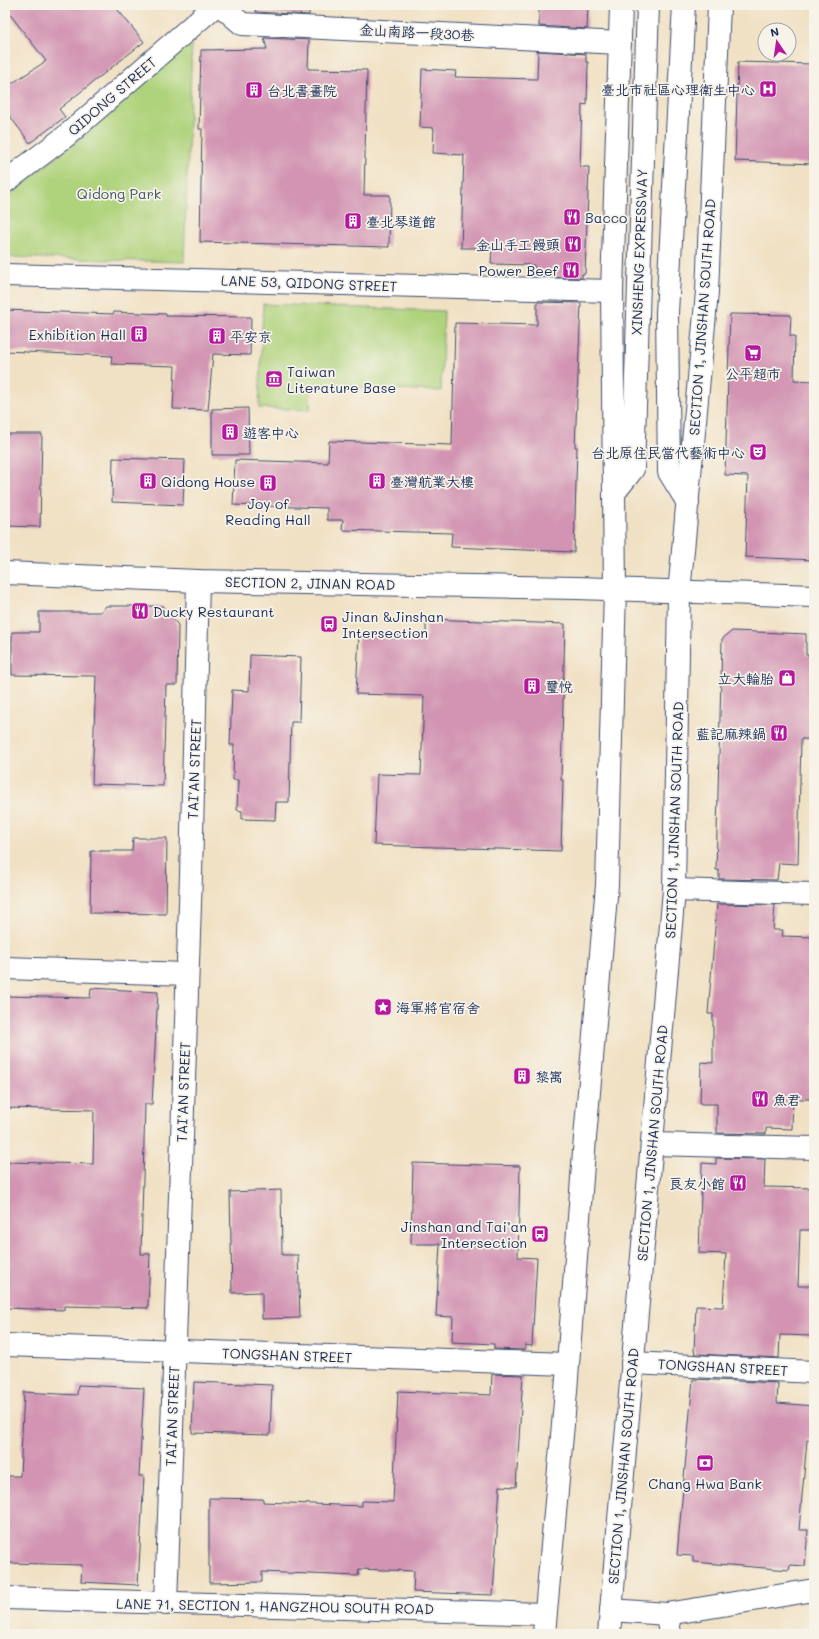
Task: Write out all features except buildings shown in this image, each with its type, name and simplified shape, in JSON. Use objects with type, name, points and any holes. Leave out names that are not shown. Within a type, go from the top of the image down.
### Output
[{"type":"main road","name":"QIDONG STREET","points":[[5,182],[66,136],[216,5]]},
{"type":"main road","name":"金山南路一段30巷","points":[[220,5],[242,24],[620,43]]},
{"type":"main road","points":[[544,1624],[568,1364],[585,1138],[607,885],[615,590],[612,291],[621,5]]},
{"type":"main road","name":"XINSHENG EXPRESSWAY","points":[[614,493],[633,469],[648,5]]},
{"type":"main road","points":[[684,5],[667,313],[669,472],[688,503]]},
{"type":"main road","name":"SECTION 1, JINSHAN SOUTH ROAD","points":[[609,1634],[674,890],[679,593],[707,292],[719,5]]},
{"type":"main road","name":"LANE 53, QIDONG STREET","points":[[5,275],[612,291]]},
{"type":"main road","name":"SECTION 2, JINAN ROAD","points":[[5,573],[198,581],[577,588],[679,593],[814,596]]},
{"type":"main road","name":"TAI’AN STREET","points":[[166,1604],[187,974],[198,581]]},
{"type":"main road","points":[[674,890],[814,894]]},
{"type":"main road","points":[[5,968],[187,974]]},
{"type":"main road","points":[[653,1144],[814,1148]]},
{"type":"main road","name":"TONGSHAN STREET","points":[[5,1345],[568,1364]]},
{"type":"main road","name":"TONGSHAN STREET","points":[[632,1363],[814,1372]]},
{"type":"main road","points":[[611,1610],[669,1624],[814,1590]]},
{"type":"main road","name":"LANE 71, SECTION 1, HANGZHOU SOUTH ROAD","points":[[5,1598],[166,1604],[544,1624]]},
{"type":"green space","name":"Qidong Park","points":[[192,40],[184,262],[5,257],[5,198],[107,117]]},
{"type":"green space","points":[[263,304],[444,311],[441,391],[311,386],[310,410],[259,408]]},
{"type":"place","name":"臺北市社區心理衛生中心","points":[[768,89]]},
{"type":"place","name":"台北書畫院","points":[[254,90]]},
{"type":"place","name":"Bacco","points":[[572,217]]},
{"type":"place","name":"臺北琴道館","points":[[353,221]]},
{"type":"place","name":"金山手工饅頭","points":[[573,244]]},
{"type":"place","name":"Power Beef","points":[[571,270]]},
{"type":"place","name":"Exhibition Hall","points":[[139,334]]},
{"type":"place","name":"平安京","points":[[217,336]]},
{"type":"place","name":"公平超市","points":[[753,353]]},
{"type":"place","name":"Taiwan Literature Base","points":[[274,379]]},
{"type":"place","name":"遊客中心","points":[[230,432]]},
{"type":"place","name":"台北原住民當代藝術中心","points":[[758,452]]},
{"type":"place","name":"Qidong House","points":[[148,481]]},
{"type":"place","name":"臺灣航業大樓","points":[[377,481]]},
{"type":"place","name":"Joy of Reading Hall","points":[[268,483]]},
{"type":"place","name":"Ducky Restaurant","points":[[140,611]]},
{"type":"place","name":"Jinan &Jinshan Intersection","points":[[329,624]]},
{"type":"place","name":"立大輪胎","points":[[787,678]]},
{"type":"place","name":"璽悅","points":[[532,686]]},
{"type":"place","name":"藍記麻辣鍋","points":[[779,733]]},
{"type":"place","name":"海軍將官宿舍","points":[[383,1007]]},
{"type":"place","name":"黎寓","points":[[522,1076]]},
{"type":"place","name":"魚君","points":[[760,1099]]},
{"type":"place","name":"良友小館","points":[[738,1183]]},
{"type":"place","name":"Jinshan and Tai’an Intersection","points":[[540,1234]]},
{"type":"place","name":"Chang Hwa Bank","points":[[705,1463]]}]
